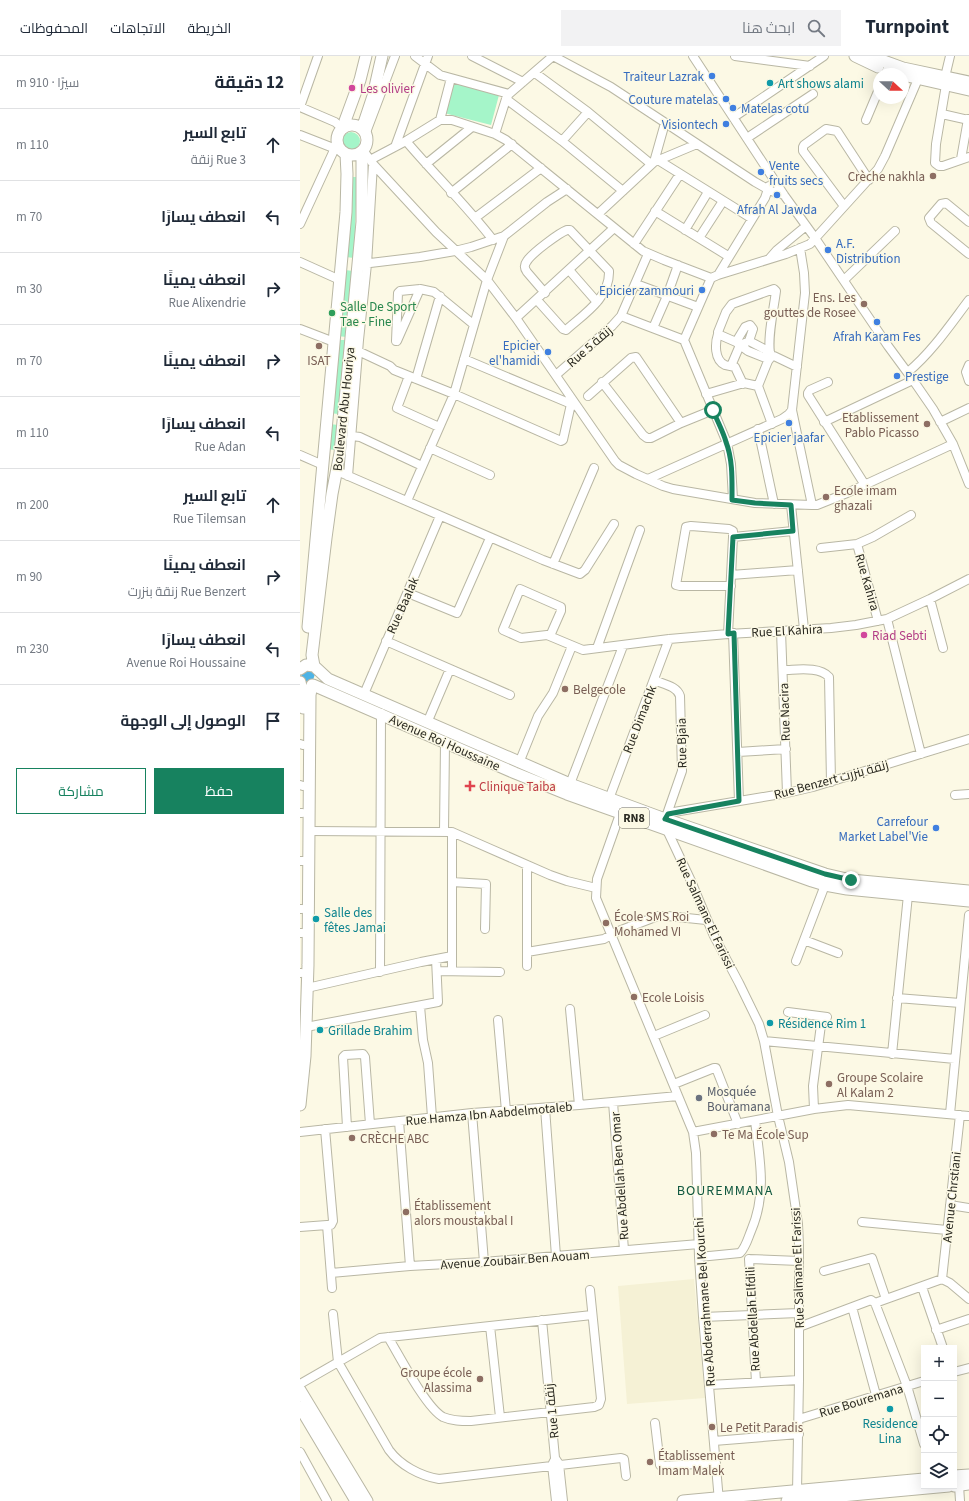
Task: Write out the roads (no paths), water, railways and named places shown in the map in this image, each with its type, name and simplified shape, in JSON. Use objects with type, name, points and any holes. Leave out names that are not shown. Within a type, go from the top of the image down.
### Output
[{"type":"main road","points":[[366,56],[360,80],[344,121],[343,128],[338,134],[337,139],[337,145],[341,151],[354,155],[362,150],[366,144],[364,132],[382,56]]},
{"type":"main road","points":[[855,56],[879,68]]},
{"type":"main road","points":[[870,56],[969,90]]},
{"type":"main road","points":[[909,77],[918,79],[969,82]]},
{"type":"main road","points":[[343,128],[354,125],[364,132]]},
{"type":"main road","name":"Boulevard Abu Houriya","points":[[306,667],[312,660],[327,531],[354,354],[363,264],[362,150]]},
{"type":"main road","name":"Boulevard Abu Houriya","points":[[306,667],[346,212],[347,174],[341,151]]},
{"type":"main road","points":[[302,994],[309,831],[310,695],[313,685],[319,678],[306,667]]},
{"type":"main road","name":"Avenue Roi Houssaine","points":[[306,667],[328,679],[519,763],[825,885],[846,889],[969,901]]},
{"type":"main road","points":[[300,682],[303,695],[301,744],[300,973],[306,1027],[305,1056],[300,1105]]},
{"type":"main road","name":"RN8","points":[[300,682],[305,686],[313,685]]},
{"type":"main road","name":"Avenue Roi Houssaine","points":[[313,685],[381,713],[515,773],[620,814],[667,821],[838,877],[868,882],[969,891]]},
{"type":"main road","points":[[300,1390],[367,1501]]},
{"type":"main road","points":[[300,1407],[356,1501]]},
{"type":"main road","points":[[957,1484],[969,1475]]},
{"type":"main road","points":[[683,1501],[797,1492],[921,1479]]},
{"type":"main road","points":[[787,1501],[921,1488]]},
{"type":"street","points":[[318,56],[300,107],[335,122],[343,128]]},
{"type":"street","points":[[364,132],[395,56]]},
{"type":"street","points":[[415,56],[440,75],[508,96],[623,191]]},
{"type":"street","points":[[395,147],[428,56]]},
{"type":"street","points":[[472,56],[523,82]]},
{"type":"street","points":[[495,134],[508,96],[553,56],[611,87],[697,144],[769,189],[784,196]]},
{"type":"street","points":[[693,56],[784,196],[816,238],[888,346],[908,372],[953,444],[969,484]]},
{"type":"street","points":[[736,56],[810,66]]},
{"type":"street","points":[[734,118],[824,56]]},
{"type":"street","points":[[942,114],[968,119],[965,158],[939,166],[935,163],[936,149],[950,56]]},
{"type":"street","points":[[535,73],[654,162],[680,174],[751,218]]},
{"type":"street","points":[[440,120],[451,78]]},
{"type":"street","points":[[371,162],[440,120],[452,120],[495,134],[512,144],[648,254],[714,276],[810,244],[878,169],[886,156],[918,79]]},
{"type":"street","points":[[747,138],[813,94]]},
{"type":"street","points":[[866,120],[873,103]]},
{"type":"street","points":[[562,141],[588,112]]},
{"type":"street","points":[[654,162],[665,123]]},
{"type":"street","points":[[426,164],[472,127]]},
{"type":"street","points":[[844,206],[803,151],[804,145],[826,129],[837,131],[869,180]]},
{"type":"street","points":[[300,135],[341,151],[300,224]]},
{"type":"street","points":[[406,141],[493,240]]},
{"type":"street","points":[[451,193],[512,144]]},
{"type":"street","points":[[598,214],[654,162],[697,144]]},
{"type":"street","points":[[362,150],[371,162],[455,251],[487,280],[516,318],[615,461],[624,468],[673,489],[732,500],[812,506],[865,485],[953,444]]},
{"type":"street","points":[[371,162],[363,264],[455,251],[493,240],[504,236],[547,202],[567,190]]},
{"type":"street","points":[[475,218],[541,168]]},
{"type":"street","points":[[634,244],[680,174]]},
{"type":"street","points":[[732,500],[731,464],[727,443],[684,340],[714,276],[765,198],[769,189],[771,176]]},
{"type":"street","points":[[685,230],[708,192]]},
{"type":"street","points":[[699,238],[723,201]]},
{"type":"street","points":[[969,222],[946,203],[941,204],[929,218],[931,224],[969,254]]},
{"type":"street","points":[[655,211],[728,256]]},
{"type":"street","points":[[770,258],[777,250],[806,226]]},
{"type":"street","points":[[516,318],[545,293],[614,228]]},
{"type":"street","points":[[537,300],[564,330],[597,302],[604,293],[609,271],[570,230],[559,234],[526,261],[525,269],[545,293]]},
{"type":"street","points":[[844,280],[895,231]]},
{"type":"street","points":[[407,501],[454,394],[473,324],[487,280],[504,236]]},
{"type":"street","points":[[800,248],[804,273],[805,293],[792,410],[812,506]]},
{"type":"street","name":"Rue 5 زنقة","points":[[556,375],[612,326],[621,316],[648,254]]},
{"type":"street","points":[[300,262],[340,280]]},
{"type":"street","points":[[653,328],[667,296],[678,265]]},
{"type":"street","points":[[569,270],[597,302]]},
{"type":"street","points":[[636,284],[698,308]]},
{"type":"street","points":[[420,289],[396,341],[399,291],[420,289],[434,292],[473,324]]},
{"type":"street","points":[[743,384],[738,371],[735,368],[723,363],[717,356],[716,347],[718,329],[729,306],[734,302],[764,292],[774,303],[770,356],[758,386],[772,424]]},
{"type":"street","points":[[439,427],[397,408],[413,377],[440,296]]},
{"type":"street","points":[[908,372],[935,344],[969,300]]},
{"type":"street","name":"Rue 5 زنقة","points":[[621,316],[684,340]]},
{"type":"street","points":[[731,366],[743,329],[749,325],[753,329],[749,341]]},
{"type":"street","points":[[300,329],[334,342]]},
{"type":"street","points":[[718,334],[738,343],[748,351],[774,356],[797,367]]},
{"type":"street","points":[[738,343],[749,341],[770,356]]},
{"type":"street","points":[[348,476],[352,436],[354,354],[389,370],[394,370],[413,377],[454,394],[561,441],[563,440],[575,405]]},
{"type":"street","points":[[588,396],[602,382],[631,358],[636,357],[681,423]]},
{"type":"street","points":[[464,359],[575,405]]},
{"type":"street","points":[[969,365],[966,372],[969,381]]},
{"type":"street","points":[[824,422],[913,380]]},
{"type":"street","points":[[602,382],[643,435],[647,438],[651,438],[681,423],[713,410]]},
{"type":"street","points":[[828,382],[810,390],[808,393],[809,398],[865,485]]},
{"type":"street","points":[[706,394],[743,384],[758,386]]},
{"type":"street","points":[[940,422],[969,408]]},
{"type":"street","points":[[648,478],[772,424],[782,419],[792,410]]},
{"type":"street","points":[[758,429],[774,504]]},
{"type":"street","points":[[352,436],[360,437],[422,466]]},
{"type":"street","points":[[430,448],[490,475]]},
{"type":"street","points":[[300,455],[323,465]]},
{"type":"street","points":[[552,564],[594,468]]},
{"type":"street","points":[[337,471],[490,538],[580,574],[583,572],[614,524]]},
{"type":"street","points":[[791,505],[804,629]]},
{"type":"street","points":[[821,548],[857,544],[911,515]]},
{"type":"street","name":"Rue Baalak","points":[[364,694],[440,516]]},
{"type":"street","points":[[731,586],[680,586],[676,584],[686,527],[691,526],[732,533],[793,531]]},
{"type":"street","points":[[597,648],[640,530]]},
{"type":"street","points":[[732,533],[731,633],[738,752],[739,801]]},
{"type":"street","points":[[408,593],[456,613],[458,612],[490,538]]},
{"type":"street","name":"Rue Kahira","points":[[857,544],[878,621]]},
{"type":"street","points":[[731,575],[798,570]]},
{"type":"street","name":"Rue El Kahira","points":[[550,636],[583,650],[731,633],[830,628],[887,619],[969,579]]},
{"type":"street","points":[[520,589],[561,607],[561,611],[550,636],[547,635],[521,638],[503,630],[520,589]]},
{"type":"street","points":[[930,599],[943,648]]},
{"type":"street","points":[[887,619],[921,754]]},
{"type":"street","name":"Rue Nacira","points":[[781,630],[788,793]]},
{"type":"street","name":"Rue Dimachk","points":[[609,799],[669,639]]},
{"type":"street","points":[[386,641],[510,695]]},
{"type":"street","points":[[519,763],[538,716],[553,693],[572,646]]},
{"type":"street","points":[[570,784],[623,646]]},
{"type":"street","points":[[427,723],[450,670]]},
{"type":"street","points":[[783,670],[819,670],[829,677],[831,782]]},
{"type":"street","name":"Rue Bjaia","points":[[654,680],[676,688],[679,691],[680,696],[682,771],[667,821]]},
{"type":"street","points":[[380,972],[381,713]]},
{"type":"street","name":"Rue Benzert زنقة بنزرت","points":[[667,821],[739,801],[788,793],[831,782],[969,739]]},
{"type":"street","points":[[445,742],[448,832],[452,882],[452,971]]},
{"type":"street","points":[[738,752],[786,749]]},
{"type":"street","points":[[955,795],[969,794]]},
{"type":"street","name":"Rue Abderrahmane Bel Kourchi","points":[[620,814],[600,871],[596,888],[596,898],[694,1132],[696,1152],[698,1244],[719,1499]]},
{"type":"street","name":"Rue Salmane El Farissi","points":[[667,821],[706,920],[759,1024],[764,1041],[795,1199],[798,1224],[799,1261],[799,1434],[797,1492]]},
{"type":"street","points":[[309,831],[448,832],[567,881],[596,888]]},
{"type":"street","points":[[527,865],[527,966]]},
{"type":"street","points":[[452,882],[486,884],[485,929]]},
{"type":"street","points":[[796,961],[825,885]]},
{"type":"street","points":[[892,1054],[908,895]]},
{"type":"street","points":[[950,1114],[969,915]]},
{"type":"street","points":[[527,952],[604,939],[650,918],[658,916],[706,920]]},
{"type":"street","points":[[804,940],[838,953]]},
{"type":"street","points":[[302,994],[380,972],[452,956]]},
{"type":"street","points":[[306,1027],[438,1002],[436,959]]},
{"type":"street","points":[[437,971],[500,972]]},
{"type":"street","points":[[897,998],[960,1003]]},
{"type":"street","points":[[420,1006],[422,1040],[428,1063],[432,1117]]},
{"type":"street","points":[[570,1009],[579,1105]]},
{"type":"street","points":[[788,1012],[825,1017],[818,1045],[812,1091],[814,1109]]},
{"type":"street","points":[[654,1036],[705,1015]]},
{"type":"street","points":[[498,1020],[506,1111]]},
{"type":"street","points":[[764,1041],[955,1059]]},
{"type":"street","points":[[347,1127],[343,1057],[345,1055],[363,1054],[365,1056],[370,1124]]},
{"type":"street","points":[[674,1084],[716,1068],[738,1124]]},
{"type":"street","name":"Rue Hamza Ibn Aabdelmotaleb","points":[[300,1132],[472,1113],[678,1096]]},
{"type":"street","name":"Rue Abdellah Ben Omar","points":[[613,1102],[624,1250]]},
{"type":"street","points":[[694,1132],[814,1109],[858,1106],[969,1116]]},
{"type":"street","points":[[545,1108],[556,1256]]},
{"type":"street","points":[[472,1113],[484,1262]]},
{"type":"street","name":"Avenue Chrstiani","points":[[942,1279],[960,1115]]},
{"type":"street","points":[[399,1121],[410,1266]]},
{"type":"street","points":[[740,1253],[755,1221],[760,1198],[762,1176],[755,1121]]},
{"type":"street","points":[[300,1227],[331,1225],[333,1221],[325,1129]]},
{"type":"street","points":[[950,1205],[969,1208]]},
{"type":"street","points":[[862,1222],[947,1230]]},
{"type":"street","points":[[327,1225],[332,1288]]},
{"type":"street","name":"Avenue Zoubair Ben Aouam","points":[[331,1273],[698,1244]]},
{"type":"street","points":[[699,1257],[740,1253],[749,1259]]},
{"type":"street","points":[[824,1271],[872,1258],[886,1299]]},
{"type":"street","name":"Rue Abdellah Elfdili","points":[[756,1382],[749,1259],[799,1261]]},
{"type":"street","points":[[875,1303],[942,1279],[950,1283],[969,1299]]},
{"type":"street","points":[[922,1287],[942,1345]]},
{"type":"street","points":[[388,1337],[428,1403],[443,1417],[457,1421],[594,1408],[599,1405],[600,1402],[590,1290]]},
{"type":"street","points":[[799,1327],[871,1300],[875,1303],[907,1386],[921,1434]]},
{"type":"street","points":[[852,1307],[876,1396]]},
{"type":"street","points":[[703,1317],[798,1313]]},
{"type":"street","points":[[333,1314],[338,1362],[389,1450],[399,1462],[409,1468],[427,1476],[439,1478],[556,1462],[621,1458],[624,1459],[625,1462],[626,1476]]},
{"type":"street","points":[[300,1384],[380,1338],[592,1315]]},
{"type":"street","points":[[936,1330],[969,1319]]},
{"type":"street","name":"Rue 1 زنقة","points":[[542,1320],[556,1462],[563,1501]]},
{"type":"street","points":[[490,1326],[500,1417]]},
{"type":"street","points":[[957,1371],[969,1368]]},
{"type":"street","points":[[709,1385],[799,1380]]},
{"type":"street","name":"Rue Bouremana","points":[[799,1419],[921,1382]]},
{"type":"street","points":[[655,1423],[661,1466],[716,1463]]},
{"type":"street","points":[[714,1441],[799,1434]]},
{"type":"street","points":[[300,1452],[327,1501]]},
{"type":"street","name":"Rue 1 زنقة","points":[[556,1462],[556,1501]]},
{"type":"street","points":[[957,1484],[960,1501]]},
{"type":"water","points":[[309,668],[315,674],[313,680],[307,682],[302,678],[301,674]]},
{"type":"place","name":"Traiteur Lazrak","points":[[712,76]]},
{"type":"place","name":"Art shows alami","points":[[770,83]]},
{"type":"place","name":"Les olivier","points":[[352,88]]},
{"type":"place","name":"Couture matelas","points":[[726,99]]},
{"type":"place","name":"Matelas cotu","points":[[733,108]]},
{"type":"place","name":"Visiontech","points":[[726,124]]},
{"type":"place","name":"Vente fruits secs","points":[[761,172]]},
{"type":"place","name":"Crèche nakhla","points":[[933,176]]},
{"type":"place","name":"Afrah Al Jawda","points":[[777,195]]},
{"type":"place","name":"A.F. Distribution","points":[[828,250]]},
{"type":"place","name":"Epicier zammouri","points":[[702,290]]},
{"type":"place","name":"Ens. Les gouttes de Rosee","points":[[864,304]]},
{"type":"place","name":"Salle De Sport Tae - Fine","points":[[332,313]]},
{"type":"place","name":"Afrah Karam Fes","points":[[877,322]]},
{"type":"place","name":"ISAT","points":[[319,346]]},
{"type":"place","name":"Epicier el'hamidi","points":[[548,352]]},
{"type":"place","name":"Prestige","points":[[897,376]]},
{"type":"place","name":"Epicier jaafar","points":[[789,423]]},
{"type":"place","name":"Etablissement Pablo Picasso","points":[[927,424]]},
{"type":"place","name":"Ecole imam ghazali","points":[[826,497]]},
{"type":"place","name":"Riad Sebti","points":[[864,635]]},
{"type":"place","name":"Belgecole","points":[[565,689]]},
{"type":"place","name":"Clinique Taiba","points":[[470,786]]},
{"type":"place","name":"Carrefour Market Label'Vie","points":[[936,828]]},
{"type":"place","name":"Salle des fêtes Jamai","points":[[316,919]]},
{"type":"place","name":"École SMS Roi Mohamed VI","points":[[606,923]]},
{"type":"place","name":"Ecole Loisis","points":[[634,997]]},
{"type":"place","name":"Résidence Rim 1","points":[[770,1023]]},
{"type":"place","name":"Grillade Brahim","points":[[320,1030]]},
{"type":"place","name":"Groupe Scolaire Al Kalam 2","points":[[829,1084]]},
{"type":"place","name":"Mosquée Bouramana","points":[[699,1098]]},
{"type":"place","name":"Te Ma École Sup","points":[[714,1134]]},
{"type":"place","name":"CRÈCHE ABC","points":[[352,1138]]},
{"type":"place","name":"Établissement alors moustakbal I","points":[[406,1212]]},
{"type":"place","name":"Groupe école Alassima","points":[[480,1379]]},
{"type":"place","name":"Residence Lina","points":[[890,1409]]},
{"type":"place","name":"Le Petit Paradis","points":[[712,1427]]},
{"type":"place","name":"Établissement Imam Malek","points":[[650,1462]]},
{"type":"district","name":"BOUREMMANA","points":[[725,1190]]}]
